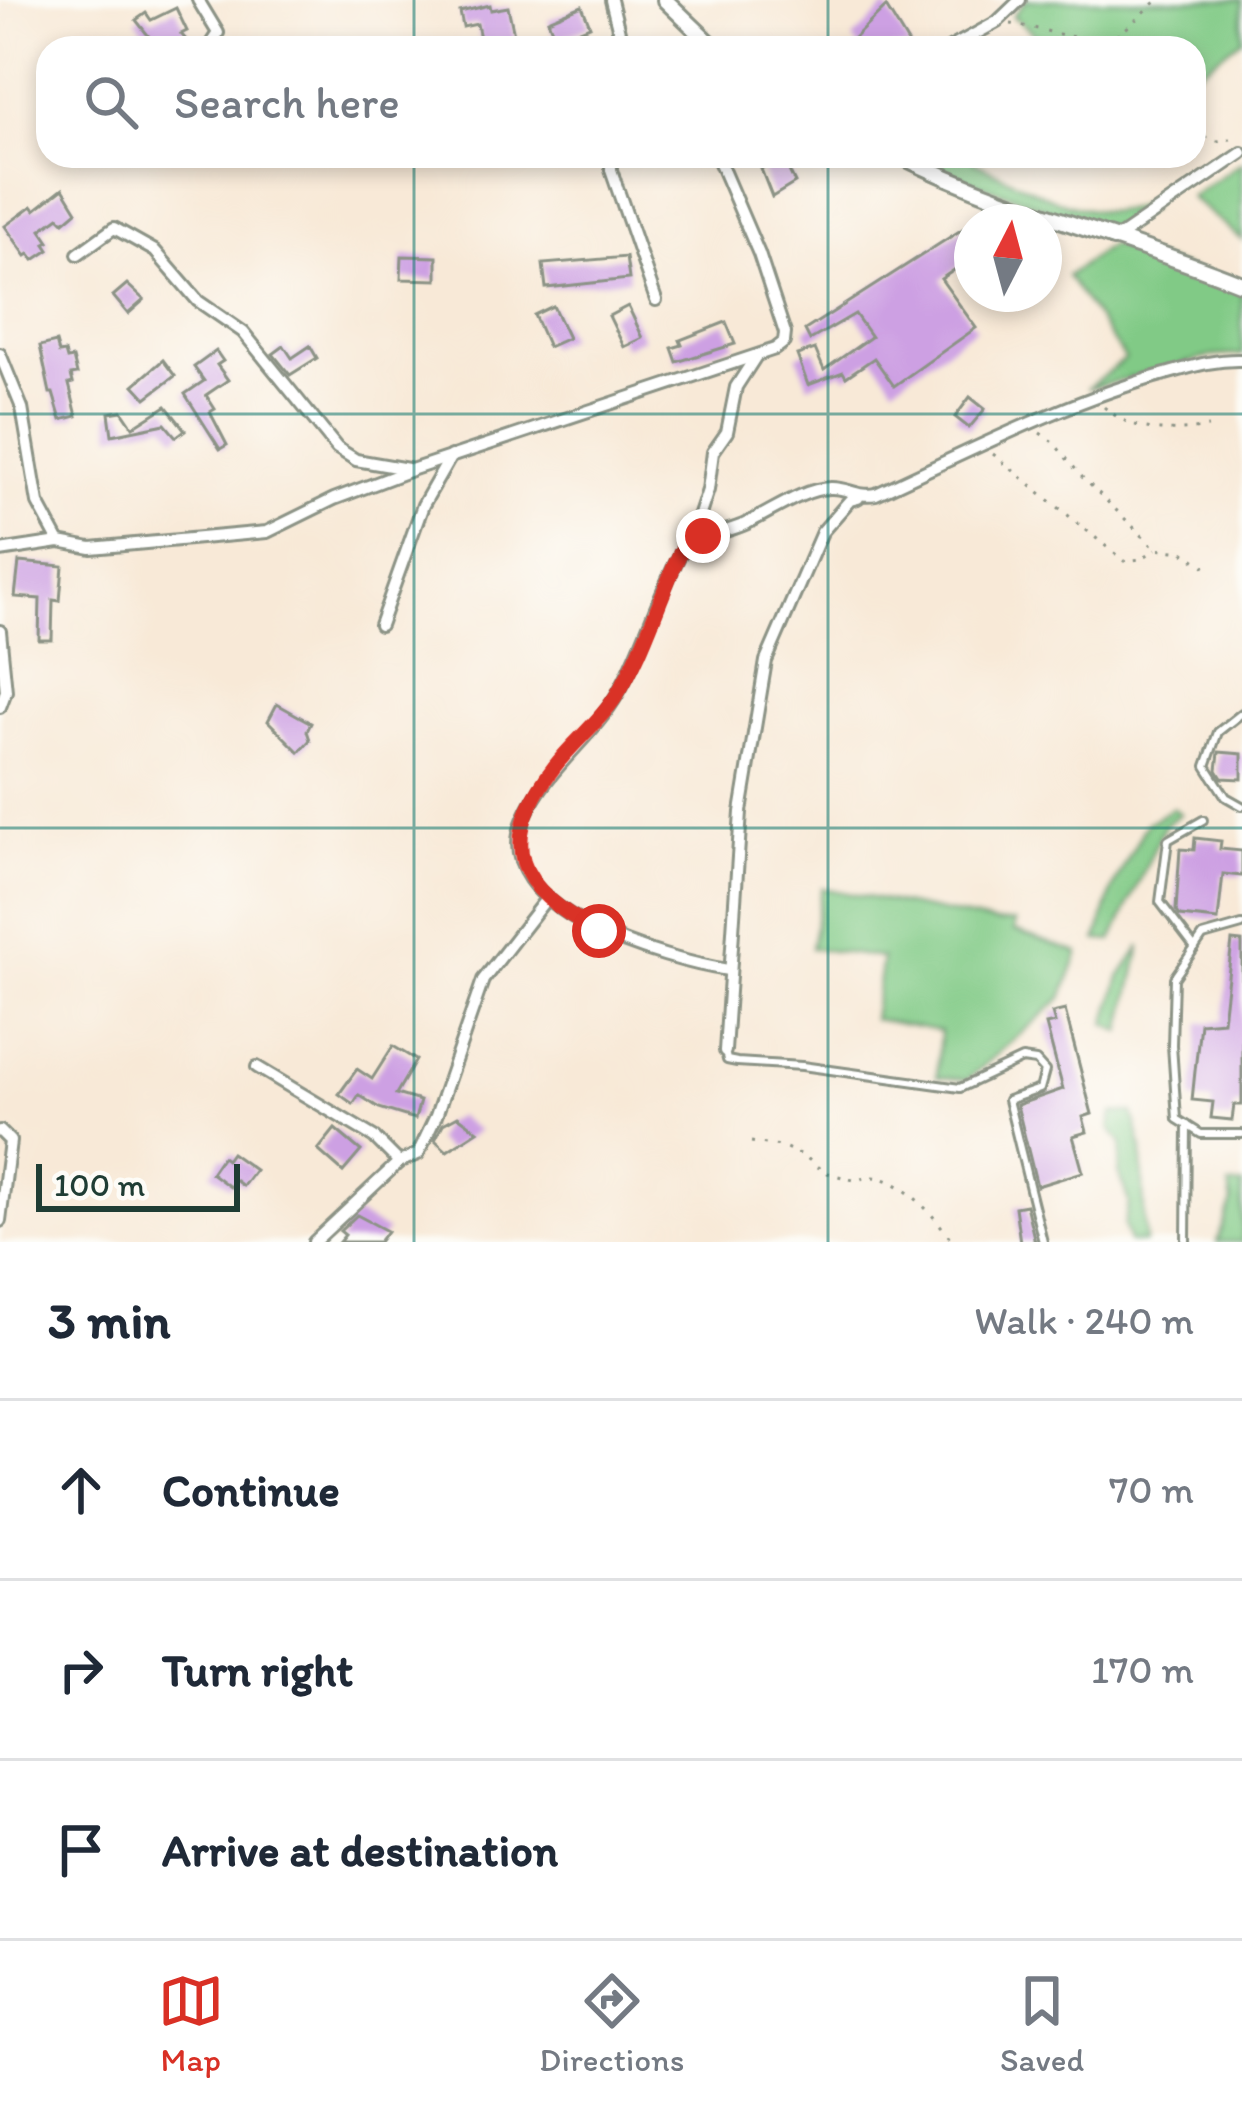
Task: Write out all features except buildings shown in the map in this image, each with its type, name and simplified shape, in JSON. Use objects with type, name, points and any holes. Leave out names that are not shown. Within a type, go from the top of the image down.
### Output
[{"type":"street","points":[[198,0],[216,36]]},
{"type":"street","points":[[611,0],[620,36]]},
{"type":"street","points":[[665,0],[702,36]]},
{"type":"street","points":[[972,36],[997,22],[1020,0]]},
{"type":"street","points":[[1113,241],[1242,152]]},
{"type":"street","points":[[611,168],[656,300]]},
{"type":"street","points":[[0,551],[59,542],[91,548],[267,532],[334,499],[412,470],[784,342],[785,332],[759,254],[722,168]]},
{"type":"street","points":[[927,168],[988,196],[1242,284]]},
{"type":"street","points":[[78,254],[114,228],[155,251],[198,301],[243,332],[337,448],[356,460],[412,470]]},
{"type":"street","points":[[0,354],[22,408],[38,503],[59,542]]},
{"type":"street","points":[[728,970],[691,964],[599,931],[546,899],[521,858],[521,824],[556,765],[619,692],[676,562],[691,542],[708,490],[713,452],[727,432],[736,387],[756,355]]},
{"type":"street","points":[[724,1051],[743,792],[766,661],[822,532],[850,500],[1027,424],[1095,397],[1221,359],[1242,360]]},
{"type":"street","points":[[380,626],[423,505],[451,456]]},
{"type":"street","points":[[691,542],[738,528],[818,490],[834,488],[861,497]]},
{"type":"street","points":[[0,631],[6,692],[0,707]]},
{"type":"street","points":[[314,1242],[399,1162],[418,1154],[483,980],[546,899]]},
{"type":"street","points":[[257,1067],[374,1137],[399,1162]]},
{"type":"street","points":[[0,1131],[10,1141],[0,1221]]},
{"type":"lane","points":[[1242,713],[1218,732],[1206,766],[1226,796],[1242,806]]},
{"type":"lane","points":[[1195,948],[1160,902],[1168,840],[1203,820]]},
{"type":"lane","points":[[1242,925],[1203,935],[1174,979],[1172,1045],[1177,1119],[1201,1134],[1242,1134]]},
{"type":"lane","points":[[724,1051],[727,1060],[737,1062],[960,1088],[1022,1059],[1036,1060],[1045,1071],[1040,1089],[1008,1100],[1043,1242]]},
{"type":"lane","points":[[1186,1242],[1187,1125]]},
{"type":"path","points":[[1116,36],[1160,0]]},
{"type":"path","points":[[997,22],[1072,36]]},
{"type":"path","points":[[1206,138],[1231,139]]},
{"type":"path","points":[[1095,397],[1109,413],[1146,430],[1208,427]]},
{"type":"path","points":[[1027,424],[1053,442],[1082,478],[1156,549],[1183,552],[1206,567]]},
{"type":"path","points":[[982,445],[1124,561],[1141,559],[1156,549]]},
{"type":"path","points":[[751,1142],[781,1146],[803,1155],[824,1172],[857,1181],[878,1176],[914,1197],[953,1242]]},
{"type":"green space","points":[[1026,0],[1242,0],[1242,39],[1206,65],[1206,36],[1037,36],[1013,16]]},
{"type":"green space","points":[[1242,162],[1242,240],[1190,197]]},
{"type":"green space","points":[[942,168],[986,168],[1082,208],[1125,210],[1144,203],[1150,209],[1104,229],[1062,214],[1062,204],[1035,204]]},
{"type":"green space","points":[[1110,245],[1186,268],[1242,293],[1242,355],[1213,356],[1087,389],[1125,359],[1067,276]]},
{"type":"green space","points":[[1173,808],[1180,814],[1165,825],[1112,941],[1097,940],[1113,887],[1146,824]]},
{"type":"green space","points":[[822,888],[996,923],[1015,922],[1014,931],[1079,953],[1062,998],[967,1080],[937,1077],[940,1031],[873,1019],[882,958],[811,948]]},
{"type":"green space","points":[[1141,946],[1122,1032],[1106,1024],[1120,977]]},
{"type":"green space","points":[[1113,1113],[1133,1113],[1142,1147],[1145,1242],[1129,1242],[1124,1225],[1129,1203],[1119,1173],[1122,1144],[1110,1128]]},
{"type":"green space","points":[[1242,1185],[1242,1242],[1217,1242],[1232,1202],[1229,1186]]},
{"type":"route","points":[[599,931],[546,899],[528,875],[521,858],[521,824],[556,765],[619,692],[682,549],[703,536]]}]
